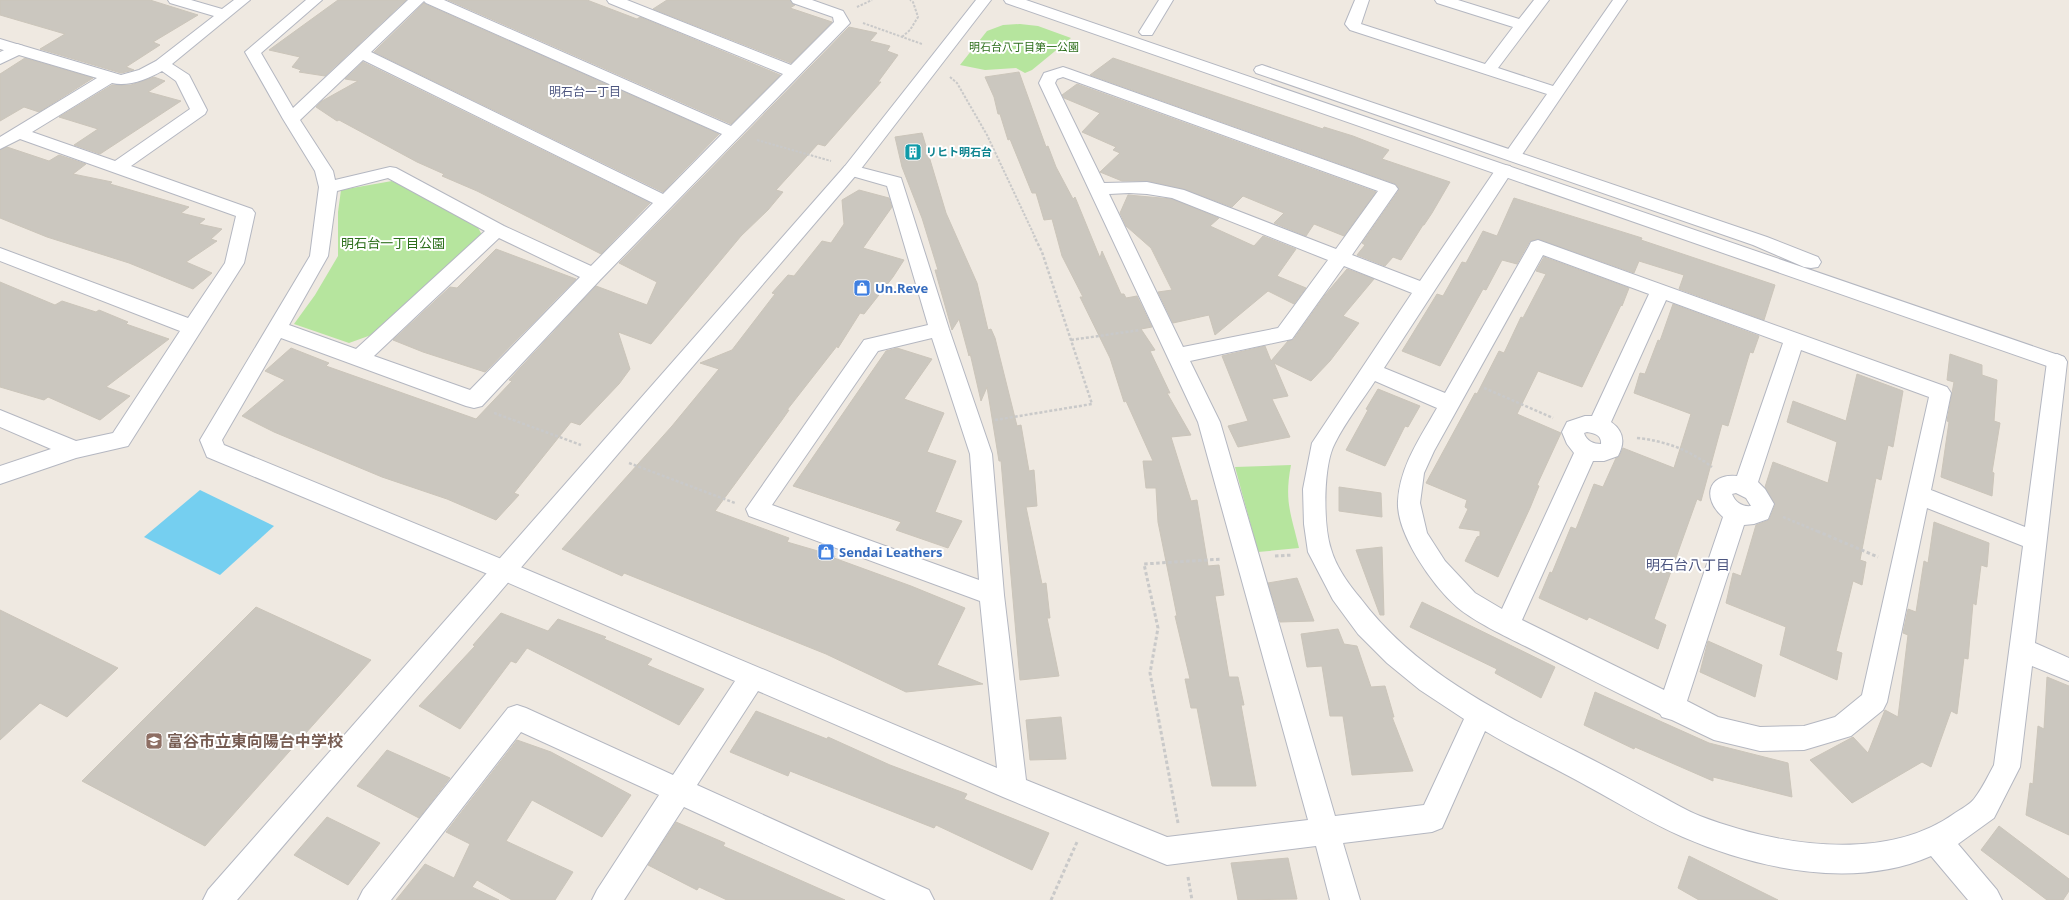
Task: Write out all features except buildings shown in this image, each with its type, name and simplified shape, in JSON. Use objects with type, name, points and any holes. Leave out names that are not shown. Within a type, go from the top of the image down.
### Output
[{"type":"street","points":[[175,0],[225,15]]},
{"type":"street","points":[[0,44],[120,80],[145,74],[162,64],[243,0]]},
{"type":"street","points":[[315,0],[253,52],[291,119],[324,171],[328,187],[320,256],[211,440],[215,451],[503,570],[752,678],[1087,819],[1167,851],[1432,818],[1479,716]]},
{"type":"street","points":[[291,119],[417,0]]},
{"type":"street","points":[[430,0],[733,133]]},
{"type":"street","points":[[614,0],[793,72]]},
{"type":"street","points":[[276,328],[360,357],[474,400],[593,275],[842,23],[838,14],[798,0]]},
{"type":"street","points":[[218,900],[503,570],[842,165],[984,0]]},
{"type":"street","points":[[1011,0],[1508,162],[1760,241],[1884,292],[2030,341],[2057,362],[2007,768],[1982,811],[1937,842],[1901,853],[1861,860],[1776,853],[1697,829],[1479,716],[1427,682],[1384,645],[1346,601],[1320,553],[1313,514],[1315,478],[1322,443],[1508,162],[1620,0]]},
{"type":"street","points":[[1054,0],[1508,162]]},
{"type":"street","points":[[1147,32],[1166,0]]},
{"type":"street","points":[[1362,0],[1353,24],[1356,27],[1556,92]]},
{"type":"street","points":[[1442,0],[1523,25]]},
{"type":"street","points":[[1488,70],[1542,0]]},
{"type":"street","points":[[0,59],[18,49]]},
{"type":"street","points":[[361,53],[665,202]]},
{"type":"street","points":[[118,168],[199,110],[183,78],[162,64]]},
{"type":"street","points":[[1177,356],[1285,334],[1389,189],[1063,72],[1050,76],[1047,83],[1177,356],[1209,422],[1345,900]]},
{"type":"street","points":[[0,144],[110,77]]},
{"type":"street","points":[[0,475],[75,450],[120,440],[234,263],[246,213],[18,133]]},
{"type":"street","points":[[842,165],[895,182],[939,328],[981,454],[992,595],[1013,788]]},
{"type":"street","points":[[328,187],[390,172],[497,230],[593,275]]},
{"type":"street","points":[[1098,190],[1139,187],[1158,188],[1178,194],[1424,290]]},
{"type":"street","points":[[360,357],[497,230]]},
{"type":"street","points":[[1538,246],[1660,291],[1940,393],[1874,702],[1842,727],[1804,738],[1760,739],[1714,728],[1671,708],[1507,625],[1466,600],[1437,568],[1416,535],[1409,503],[1413,473],[1463,379],[1538,246]]},
{"type":"street","points":[[0,254],[193,328]]},
{"type":"street","points":[[1605,432],[1660,291]]},
{"type":"street","points":[[939,328],[871,345],[757,509],[992,595]]},
{"type":"street","points":[[1738,485],[1794,340]]},
{"type":"street","points":[[1371,370],[1450,404]]},
{"type":"street","points":[[0,418],[75,450]]},
{"type":"street","points":[[1585,424],[1605,432],[1613,446],[1610,450],[1600,453],[1587,450],[1581,446],[1574,437],[1576,428],[1585,424]]},
{"type":"street","points":[[1507,625],[1587,450]]},
{"type":"street","points":[[1738,485],[1757,494],[1763,504],[1762,509],[1755,515],[1750,516],[1736,513],[1724,504],[1720,493],[1721,489],[1738,485]]},
{"type":"street","points":[[1918,495],[2035,541]]},
{"type":"street","points":[[1671,708],[1736,513]]},
{"type":"street","points":[[2022,649],[2069,670]]},
{"type":"street","points":[[607,900],[752,678]]},
{"type":"street","points":[[373,900],[517,717],[919,900]]},
{"type":"street","points":[[1937,842],[1987,900]]},
{"type":"path","points":[[902,37],[910,30],[918,17],[913,2],[910,0]]},
{"type":"path","points":[[841,18],[855,20],[923,44]]},
{"type":"path","points":[[947,76],[957,83],[987,135],[1042,252],[1092,404],[971,425]]},
{"type":"path","points":[[733,133],[842,165]]},
{"type":"path","points":[[1071,340],[1163,326]]},
{"type":"path","points":[[1463,379],[1576,428]]},
{"type":"path","points":[[1605,432],[1661,440],[1682,447],[1738,485]]},
{"type":"path","points":[[1762,509],[1903,568]]},
{"type":"path","points":[[1192,900],[1150,673],[1158,628],[1144,564],[1320,553]]},
{"type":"path","points":[[1052,900],[1087,819]]},
{"type":"green space","name":"明石台八丁目第一公園","points":[[1020,24],[1038,26],[1071,38],[1032,70],[1025,73],[1016,68],[985,70],[960,65],[987,31],[1003,25]]},
{"type":"green space","name":"明石台一丁目公園","points":[[392,181],[475,222],[482,235],[374,334],[349,343],[294,324],[315,295],[338,256],[338,212],[341,190]]},
{"type":"green space","points":[[1291,465],[1288,498],[1299,548],[1258,552],[1235,467]]},
{"type":"water","points":[[200,490],[274,526],[220,575],[144,537]]},
{"type":"place","name":"リヒト明石台","points":[[913,152]]},
{"type":"place","name":"Un.Reve","points":[[862,288]]},
{"type":"place","name":"Sendai Leathers","points":[[826,552]]},
{"type":"place","name":"富谷市立東向陽台中学校","points":[[154,741]]},
{"type":"district","name":"明石台一丁目","points":[[585,92]]},
{"type":"district","name":"明石台八丁目","points":[[1688,565]]}]
